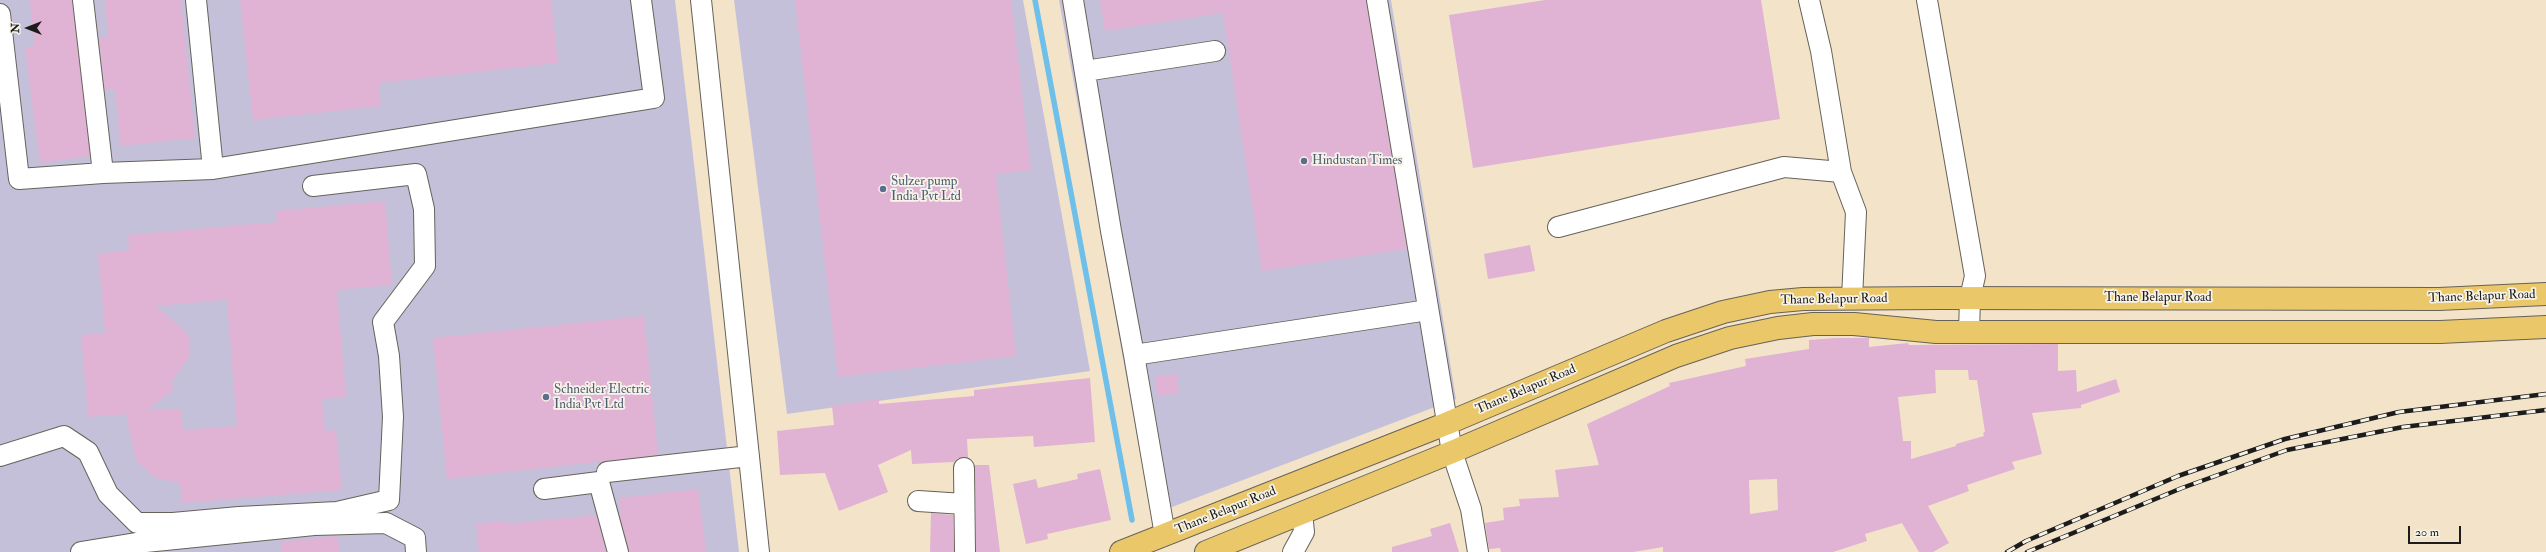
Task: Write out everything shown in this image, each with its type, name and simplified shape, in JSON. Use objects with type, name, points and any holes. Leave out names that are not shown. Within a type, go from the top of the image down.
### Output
[{"type":"main road","name":"Thane Belapur Road","points":[[1121,552],[1143,548],[1165,535],[1448,423],[1666,331],[1723,312],[1770,302],[1803,299],[1970,298],[2440,299],[2546,294]]},
{"type":"main road","name":"Thane Belapur Road","points":[[1206,552],[1452,452],[1676,356],[1730,338],[1813,324],[1854,324],[1936,332],[2440,332],[2546,327]]},
{"type":"street","points":[[83,0],[103,173]]},
{"type":"street","points":[[196,0],[213,169]]},
{"type":"street","points":[[0,14],[19,178],[213,169],[654,98],[641,0]]},
{"type":"street","points":[[701,0],[759,552]]},
{"type":"street","points":[[1073,0],[1165,535]]},
{"type":"street","points":[[1377,0],[1452,452],[1471,509],[1478,552]]},
{"type":"street","points":[[1809,0],[1821,51],[1841,172],[1856,212],[1852,299]]},
{"type":"street","points":[[1927,0],[1974,276],[1970,298],[1969,332]]},
{"type":"street","points":[[1085,71],[1215,51]]},
{"type":"street","points":[[1558,227],[1784,167],[1841,172]]},
{"type":"street","points":[[0,456],[64,436],[88,452],[108,494],[138,523],[173,523],[239,517],[337,512],[389,500],[393,417],[389,356],[384,322],[425,266],[424,209],[416,174],[313,186]]},
{"type":"street","points":[[1134,355],[1428,310]]},
{"type":"street","points":[[607,472],[749,456]]},
{"type":"street","points":[[964,468],[965,552]]},
{"type":"street","points":[[544,489],[599,482],[618,552]]},
{"type":"street","points":[[918,502],[964,504]]},
{"type":"street","points":[[1293,552],[1304,532],[1302,513]]},
{"type":"street","points":[[81,552],[136,543],[314,525],[386,523],[415,538],[416,552]]},
{"type":"shaded area","points":[[0,0],[675,0],[739,552],[0,552]]},
{"type":"shaded area","points":[[734,0],[1023,0],[1090,371],[787,414]]},
{"type":"shaded area","name":"Hindustan Times","points":[[1059,0],[1391,0],[1456,399],[1151,515]]},
{"type":"building","points":[[30,0],[72,0],[90,156],[40,163],[25,48],[34,46]]},
{"type":"building","points":[[105,0],[181,0],[195,138],[120,146],[115,89],[105,90],[99,38],[108,37]]},
{"type":"building","points":[[240,0],[551,0],[558,63],[379,83],[381,106],[253,120]]},
{"type":"building","name":"Sulzer pump India Pvt Ltd","points":[[795,0],[1011,0],[1031,170],[996,174],[1016,356],[838,377]]},
{"type":"building","points":[[1100,0],[1366,0],[1407,249],[1262,271],[1223,13],[1105,31]]},
{"type":"building","points":[[1545,0],[1761,0],[1780,119],[1473,168],[1449,15]]},
{"type":"building","points":[[385,201],[392,285],[337,290],[346,397],[322,399],[325,431],[336,430],[342,490],[182,503],[180,483],[155,478],[136,460],[126,414],[88,417],[81,335],[105,333],[98,254],[129,250],[128,235],[277,222],[276,211]],"holes":[[[227,300],[237,426],[183,430],[181,410],[148,409],[173,390],[172,381],[189,357],[190,339],[181,327],[155,306]]]},
{"type":"building","points":[[1530,245],[1535,271],[1488,279],[1484,254]]},
{"type":"building","name":"Schneider Electric India Pvt Ltd","points":[[644,316],[658,455],[447,479],[433,338]]},
{"type":"building","points":[[1869,338],[1869,347],[1908,343],[1909,345],[2058,344],[2058,371],[2076,370],[2077,392],[2116,379],[2120,392],[2081,405],[2081,408],[2032,413],[2042,454],[2012,462],[2015,469],[1967,485],[1969,491],[1928,506],[1949,543],[1933,552],[1919,552],[1902,523],[1865,534],[1867,541],[1833,552],[1663,552],[1663,547],[1633,552],[1501,552],[1500,548],[1489,549],[1485,523],[1504,520],[1503,508],[1520,506],[1519,499],[1559,497],[1555,470],[1599,465],[1587,424],[1670,386],[1669,383],[1746,366],[1745,359],[1809,349],[1809,340]],"holes":[[[1935,370],[1968,370],[1969,380],[1977,380],[1985,432],[1983,433],[1984,436],[1911,459],[1911,441],[1903,441],[1898,397],[1936,393]],[[1777,479],[1778,510],[1750,514],[1749,480]]]},
{"type":"building","points":[[1177,374],[1179,393],[1157,396],[1155,377]]},
{"type":"building","points":[[1090,378],[1095,442],[1034,447],[1033,436],[967,439],[968,458],[958,458],[954,462],[912,464],[911,450],[878,465],[888,492],[839,511],[825,473],[780,475],[777,431],[834,425],[832,406],[879,399],[879,404],[974,396],[974,390]]},
{"type":"building","points":[[975,465],[989,465],[1000,552],[976,552]]},
{"type":"building","points":[[1100,469],[1111,520],[1047,534],[1048,539],[1026,544],[1013,484],[1036,479],[1038,488],[1078,479],[1077,474]]},
{"type":"building","points":[[698,489],[706,552],[629,552],[619,513],[621,513],[619,498]]},
{"type":"building","points":[[931,513],[953,515],[954,552],[930,552]]},
{"type":"building","points":[[596,515],[606,552],[479,552],[476,524],[505,521],[505,524]]},
{"type":"building","points":[[1450,523],[1459,552],[1392,552],[1392,547],[1432,536],[1430,529]]},
{"type":"building","points":[[338,536],[339,552],[282,552],[281,542]]},
{"type":"waterway","points":[[1035,0],[1132,520]]},
{"type":"railway","points":[[2007,552],[2026,541],[2178,476],[2285,439],[2399,412],[2546,394]]},
{"type":"railway","points":[[2027,552],[2182,488],[2287,450],[2403,427],[2546,410]]},
{"type":"place","name":"Hindustan Times","points":[[1304,161]]},
{"type":"place","name":"Sulzer pump India Pvt Ltd","points":[[883,189]]},
{"type":"place","name":"Schneider Electric India Pvt Ltd","points":[[546,397]]}]
